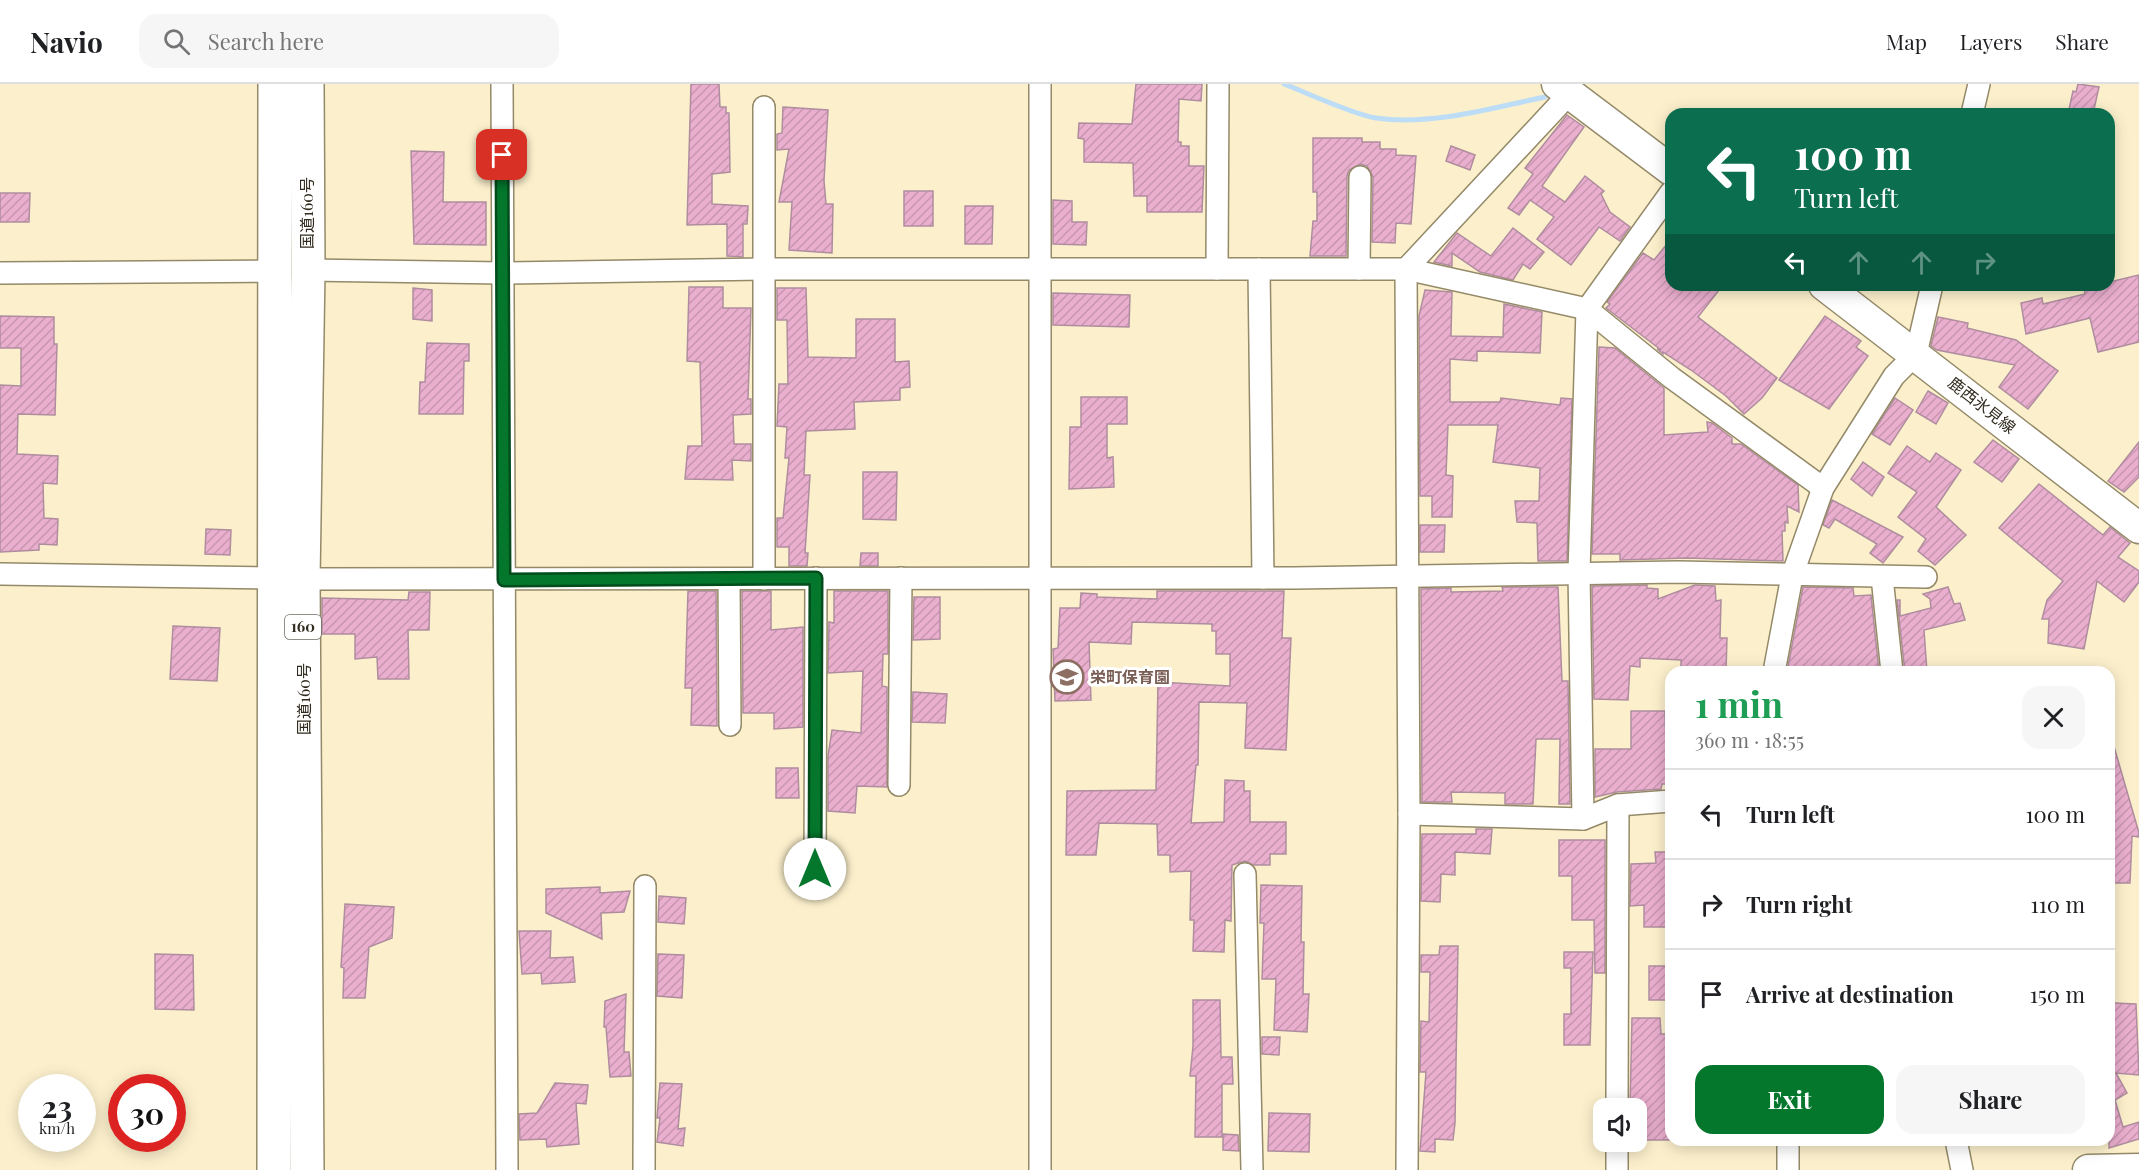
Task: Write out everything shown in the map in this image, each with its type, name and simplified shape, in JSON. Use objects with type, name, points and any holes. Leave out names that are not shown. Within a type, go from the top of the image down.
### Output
[{"type":"highway","name":"国道160号","points":[[274,84],[274,271],[289,579],[307,1170]]},
{"type":"highway","name":"国道160号","points":[[274,1170],[289,579],[308,270],[307,84]]},
{"type":"main road","points":[[1564,88],[1665,165]]},
{"type":"main road","name":"鹿西氷見線","points":[[1832,291],[2139,528]]},
{"type":"main road","points":[[2088,1170],[2139,1169]]},
{"type":"street","points":[[502,84],[507,1170]]},
{"type":"street","points":[[1040,84],[1038,577],[1040,1170]]},
{"type":"street","points":[[1217,269],[1218,84]]},
{"type":"street","points":[[1973,108],[1978,84]]},
{"type":"street","points":[[1407,1170],[1409,814],[1406,269],[1564,88]]},
{"type":"street","points":[[764,107],[764,579]]},
{"type":"street","points":[[1359,177],[1359,269]]},
{"type":"street","points":[[1583,819],[1579,572],[1587,309],[1665,200]]},
{"type":"street","points":[[308,270],[502,273],[1040,268],[1406,269],[1587,309],[1672,378],[1823,488]]},
{"type":"street","points":[[1260,269],[1263,578]]},
{"type":"street","points":[[0,273],[274,271]]},
{"type":"street","points":[[1775,666],[1792,576],[1823,488],[1894,376],[1916,354],[1931,291]]},
{"type":"street","points":[[0,574],[504,580],[1263,578],[1579,572],[1926,577]]},
{"type":"street","points":[[1882,577],[1891,666]]},
{"type":"street","points":[[815,869],[816,578]]},
{"type":"street","points":[[899,785],[901,578]]},
{"type":"street","points":[[729,579],[730,725]]},
{"type":"street","points":[[1409,814],[1583,819],[1618,805],[1665,801]]},
{"type":"street","points":[[1617,1098],[1618,805]]},
{"type":"street","points":[[1245,874],[1252,1170]]},
{"type":"street","points":[[644,1170],[645,886]]},
{"type":"street","points":[[1788,1146],[1788,1170]]},
{"type":"street","points":[[1957,1146],[1962,1170]]},
{"type":"street","points":[[1617,1152],[1617,1170]]},
{"type":"building","points":[[691,84],[719,84],[720,107],[726,107],[726,113],[729,113],[730,172],[712,174],[712,204],[748,206],[747,224],[743,224],[743,257],[727,256],[727,224],[687,225]]},
{"type":"building","points":[[1136,84],[1202,84],[1201,101],[1179,99],[1178,142],[1181,142],[1181,146],[1189,146],[1189,166],[1204,166],[1202,212],[1147,212],[1147,196],[1134,196],[1133,163],[1084,162],[1084,139],[1078,138],[1079,123],[1132,124]]},
{"type":"building","points":[[2078,84],[2099,87],[2094,108],[2069,108],[2073,91],[2076,92]]},
{"type":"building","points":[[783,107],[828,110],[824,181],[826,204],[833,204],[832,253],[789,250],[792,202],[779,202],[789,149],[777,150],[777,134],[782,133]]},
{"type":"building","points":[[1567,115],[1584,127],[1542,186],[1565,202],[1585,176],[1604,191],[1601,194],[1610,212],[1630,227],[1620,241],[1599,227],[1571,265],[1537,239],[1554,217],[1530,200],[1519,215],[1508,208],[1533,174],[1525,168]]},
{"type":"building","points":[[1313,138],[1362,138],[1362,142],[1380,142],[1380,149],[1396,149],[1396,155],[1416,156],[1411,224],[1396,223],[1395,243],[1372,242],[1373,177],[1367,166],[1360,164],[1349,170],[1347,176],[1346,256],[1310,256],[1313,221],[1317,221],[1317,192],[1313,192]]},
{"type":"building","points":[[1451,146],[1475,155],[1470,170],[1446,161]]},
{"type":"building","points":[[411,151],[444,152],[443,202],[486,202],[486,245],[414,244]]},
{"type":"building","points":[[904,191],[933,191],[933,226],[904,226]]},
{"type":"building","points":[[0,193],[30,193],[29,222],[0,222]]},
{"type":"building","points":[[1053,200],[1072,201],[1072,222],[1087,222],[1086,245],[1053,244]]},
{"type":"building","points":[[965,206],[993,206],[992,244],[965,244]]},
{"type":"building","points":[[1513,228],[1544,252],[1530,269],[1523,264],[1513,280],[1480,272],[1452,253],[1452,266],[1434,262],[1457,233],[1491,256]]},
{"type":"building","points":[[1665,246],[1665,291],[1718,291],[1698,317],[1777,378],[1762,398],[1744,414],[1726,396],[1691,370],[1663,352],[1663,354],[1657,349],[1661,350],[1606,308],[1610,304],[1607,302],[1643,253],[1654,260]]},
{"type":"building","points":[[2139,275],[2139,342],[2098,352],[2090,318],[2026,334],[2021,303],[2042,298],[2043,304],[2085,294],[2084,291],[2115,291],[2115,281]]},
{"type":"building","points":[[689,287],[723,287],[723,308],[751,308],[748,399],[751,399],[751,414],[733,415],[734,444],[751,444],[751,461],[732,460],[733,480],[685,479],[688,446],[702,446],[700,362],[687,361]]},
{"type":"building","points":[[413,288],[432,290],[432,321],[413,319]]},
{"type":"building","points":[[777,288],[806,288],[808,357],[856,358],[856,319],[895,319],[895,362],[909,361],[910,387],[900,388],[900,400],[854,402],[855,429],[806,431],[804,475],[810,475],[805,553],[808,553],[807,566],[789,566],[789,547],[777,547],[777,518],[783,518],[789,458],[785,458],[787,427],[777,426],[779,384],[788,384],[787,320],[777,320]]},
{"type":"building","points":[[1425,290],[1452,292],[1451,336],[1503,337],[1504,304],[1542,312],[1540,353],[1477,351],[1477,361],[1450,359],[1450,402],[1500,402],[1501,398],[1560,405],[1561,398],[1572,399],[1567,561],[1538,561],[1537,523],[1517,522],[1515,501],[1539,501],[1540,468],[1493,462],[1498,425],[1448,425],[1446,475],[1453,476],[1452,517],[1432,517],[1432,496],[1420,496],[1419,316]]},
{"type":"building","points":[[1053,293],[1130,295],[1129,327],[1053,325]]},
{"type":"building","points":[[0,316],[54,317],[54,344],[57,344],[55,415],[18,414],[17,454],[58,456],[57,484],[43,483],[44,518],[58,519],[57,545],[39,544],[39,550],[0,552],[0,385],[21,386],[21,348],[0,348]]},
{"type":"building","points":[[1825,316],[1861,341],[1856,347],[1868,356],[1829,409],[1779,380]]},
{"type":"building","points":[[1938,317],[1968,323],[1967,328],[2016,340],[2058,371],[2028,409],[1999,387],[2015,365],[1937,350],[1931,346]]},
{"type":"building","points":[[427,343],[469,344],[469,361],[464,361],[463,414],[419,414],[420,382],[425,382]]},
{"type":"building","points":[[1599,347],[1615,348],[1664,388],[1664,435],[1708,432],[1707,422],[1712,423],[1732,438],[1732,444],[1741,444],[1798,485],[1799,512],[1787,506],[1788,523],[1785,522],[1785,531],[1782,531],[1783,561],[1687,558],[1620,560],[1620,554],[1592,554]]},
{"type":"building","points":[[1928,391],[1948,403],[1936,424],[1916,412]]},
{"type":"building","points":[[1081,397],[1127,397],[1127,424],[1107,424],[1107,458],[1113,457],[1114,487],[1069,489],[1070,427],[1081,427]]},
{"type":"building","points":[[1895,398],[1913,410],[1890,445],[1872,434]]},
{"type":"building","points":[[1993,440],[2019,459],[2002,482],[1974,462]]},
{"type":"building","points":[[2139,442],[2139,477],[2124,492],[2108,481]]},
{"type":"building","points":[[1907,446],[1930,462],[1936,453],[1961,470],[1936,507],[1966,535],[1935,565],[1918,551],[1926,539],[1898,517],[1917,492],[1888,473]]},
{"type":"building","points":[[1863,462],[1884,477],[1872,496],[1851,479]]},
{"type":"building","points":[[863,472],[897,472],[896,520],[863,519]]},
{"type":"building","points":[[2039,484],[2103,535],[2110,527],[2130,543],[2118,557],[2139,571],[2139,582],[2124,602],[2097,581],[2084,649],[2048,643],[2049,619],[2042,619],[2047,600],[2063,581],[1999,528]]},
{"type":"building","points":[[1832,500],[1903,537],[1883,563],[1870,553],[1877,544],[1835,519],[1829,528],[1823,525]]},
{"type":"building","points":[[1420,525],[1445,525],[1444,552],[1420,552]]},
{"type":"building","points":[[206,529],[231,530],[230,555],[205,554]]},
{"type":"building","points":[[861,553],[878,553],[878,566],[860,566]]},
{"type":"building","points":[[1647,585],[1647,588],[1658,589],[1658,599],[1695,585],[1715,586],[1716,601],[1721,600],[1720,638],[1727,638],[1726,666],[1681,666],[1681,660],[1640,658],[1640,667],[1630,666],[1628,700],[1594,699],[1592,586]]},
{"type":"building","points":[[1502,587],[1558,587],[1562,681],[1568,681],[1570,804],[1559,804],[1560,739],[1536,739],[1533,804],[1505,804],[1505,793],[1451,792],[1452,802],[1422,802],[1421,589],[1451,588],[1451,592],[1503,591]]},
{"type":"building","points":[[1803,587],[1853,588],[1854,596],[1871,595],[1878,666],[1788,666]]},
{"type":"building","points":[[1948,587],[1954,604],[1960,603],[1965,620],[1924,630],[1927,666],[1904,666],[1897,600],[1900,600],[1900,616],[1931,608],[1930,599],[1923,594]]},
{"type":"building","points":[[688,591],[716,591],[717,726],[691,725],[692,688],[685,688]]},
{"type":"building","points":[[742,591],[771,591],[771,630],[803,627],[803,727],[774,729],[774,713],[743,713]]},
{"type":"building","points":[[834,591],[888,591],[888,654],[883,654],[882,686],[887,687],[887,787],[857,786],[855,813],[828,811],[828,756],[832,730],[861,733],[863,671],[828,673],[829,622],[834,623]]},
{"type":"building","points":[[1157,591],[1284,591],[1282,638],[1291,638],[1286,750],[1245,748],[1247,703],[1199,702],[1198,765],[1196,765],[1191,823],[1224,822],[1225,780],[1244,781],[1244,791],[1250,791],[1250,822],[1286,822],[1286,854],[1270,854],[1270,865],[1253,865],[1245,861],[1232,865],[1231,921],[1225,920],[1224,952],[1193,951],[1194,920],[1190,920],[1191,871],[1170,872],[1170,855],[1158,855],[1157,824],[1099,823],[1096,855],[1066,855],[1067,791],[1156,790],[1158,682],[1230,686],[1230,654],[1216,654],[1216,631],[1212,631],[1212,624],[1132,622],[1131,644],[1089,642],[1091,700],[1055,701],[1053,649],[1058,648],[1060,608],[1080,608],[1081,593],[1097,594],[1097,597],[1157,599]]},
{"type":"building","points":[[409,592],[430,592],[429,630],[408,630],[409,679],[378,679],[377,657],[355,659],[355,634],[322,634],[322,598],[408,600]]},
{"type":"building","points":[[914,597],[940,597],[940,639],[913,640]]},
{"type":"building","points":[[173,626],[220,628],[217,681],[170,679]]},
{"type":"building","points":[[913,692],[947,694],[945,723],[912,722]]},
{"type":"building","points":[[1631,711],[1665,711],[1665,784],[1662,784],[1661,789],[1617,792],[1595,797],[1595,749],[1631,749]]},
{"type":"building","points":[[2115,750],[2139,833],[2139,837],[2132,836],[2130,883],[2115,883]]},
{"type":"building","points":[[776,768],[798,768],[799,798],[776,798]]},
{"type":"building","points":[[1476,829],[1492,829],[1490,854],[1455,852],[1455,875],[1441,874],[1440,902],[1421,901],[1422,834],[1476,834]]},
{"type":"building","points":[[1559,840],[1605,840],[1605,973],[1595,973],[1594,920],[1572,920],[1572,876],[1559,876]]},
{"type":"building","points":[[1655,852],[1665,852],[1665,927],[1644,927],[1644,905],[1630,906],[1631,864],[1656,863]]},
{"type":"building","points":[[1261,885],[1302,886],[1303,994],[1309,994],[1307,1032],[1274,1030],[1276,979],[1262,979],[1264,923],[1260,923]]},
{"type":"building","points":[[600,887],[600,893],[630,891],[624,912],[601,913],[602,939],[546,913],[546,889]]},
{"type":"building","points":[[659,896],[686,898],[684,924],[658,922]]},
{"type":"building","points":[[345,904],[394,907],[392,938],[369,947],[365,998],[343,998],[344,968],[341,967]]},
{"type":"building","points":[[519,931],[551,931],[550,958],[573,957],[575,982],[542,984],[541,973],[522,974]]},
{"type":"building","points":[[1440,946],[1458,946],[1455,1123],[1453,1140],[1435,1139],[1435,1152],[1420,1151],[1426,1072],[1420,1072],[1421,1021],[1429,1022],[1430,972],[1421,972],[1421,955],[1439,955]]},
{"type":"building","points":[[1564,952],[1593,952],[1590,1045],[1564,1045],[1564,1014],[1571,1014],[1571,968],[1564,968]]},
{"type":"building","points":[[155,954],[193,955],[194,1010],[155,1009]]},
{"type":"building","points":[[658,954],[684,955],[682,998],[657,996]]},
{"type":"building","points":[[1649,966],[1665,966],[1665,1000],[1649,1000]]},
{"type":"building","points":[[626,994],[624,1052],[629,1052],[631,1076],[610,1077],[606,1027],[604,1027],[605,1001]]},
{"type":"building","points":[[1193,1000],[1220,1000],[1221,1057],[1232,1057],[1233,1084],[1222,1084],[1222,1137],[1195,1137],[1196,1076],[1190,1076],[1193,1046]]},
{"type":"building","points":[[2115,1003],[2136,1004],[2139,1075],[2116,1073],[2127,1093],[2115,1100]]},
{"type":"building","points":[[1632,1018],[1660,1018],[1661,1034],[1665,1034],[1665,1140],[1647,1140],[1647,1098],[1630,1098]]},
{"type":"building","points":[[1262,1037],[1280,1037],[1279,1055],[1262,1054]]},
{"type":"building","points":[[555,1083],[588,1085],[586,1104],[576,1103],[579,1144],[547,1147],[546,1139],[520,1140],[519,1114],[537,1113]]},
{"type":"building","points":[[660,1083],[682,1084],[678,1129],[685,1128],[683,1146],[657,1142]]},
{"type":"building","points":[[2115,1100],[2123,1127],[2139,1122],[2139,1139],[2109,1148],[2109,1146],[2115,1146]]},
{"type":"building","points":[[1269,1113],[1310,1114],[1309,1152],[1268,1151]]},
{"type":"building","points":[[1223,1134],[1238,1135],[1239,1151],[1223,1150]]},
{"type":"waterway","points":[[1284,84],[1356,113],[1397,120],[1461,115],[1545,97]]},
{"type":"place","name":"栄町保育園","points":[[1067,677]]},
{"type":"route","points":[[502,155],[504,580],[816,578],[815,869]]}]
